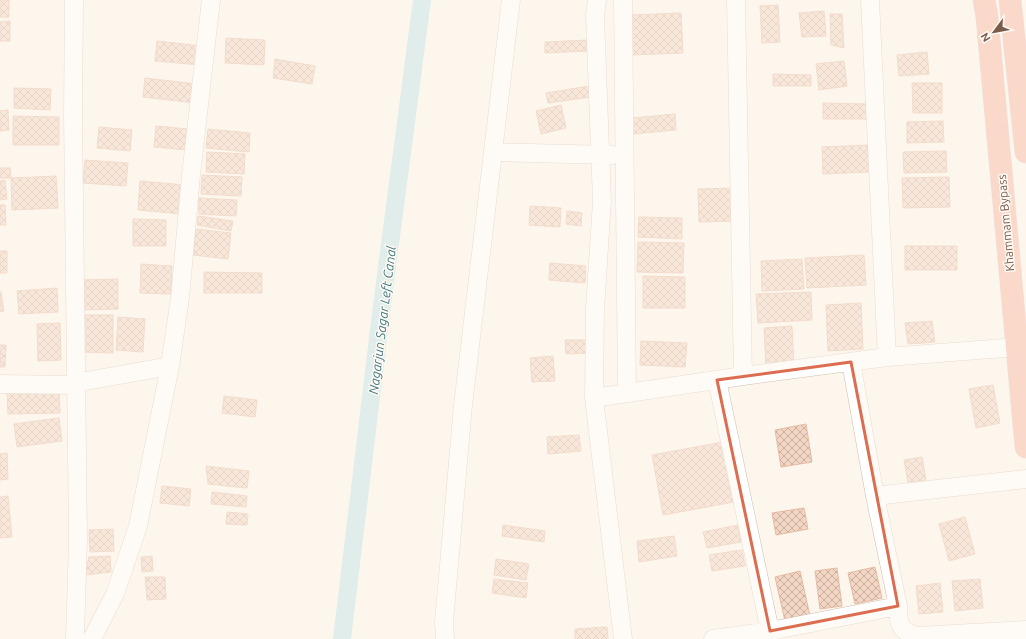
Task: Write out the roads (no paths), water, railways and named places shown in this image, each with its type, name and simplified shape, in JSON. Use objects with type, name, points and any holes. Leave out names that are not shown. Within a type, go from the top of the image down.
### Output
[{"type":"highway","name":"Khammam Bypass","points":[[984,0],[988,25],[1026,447]]},
{"type":"highway","points":[[1010,0],[1026,152]]},
{"type":"street","points":[[74,0],[73,122],[78,539],[75,639]]},
{"type":"street","points":[[92,639],[115,594],[138,526],[170,366],[180,298],[191,175],[211,0]]},
{"type":"street","points":[[445,639],[444,622],[463,405],[511,0]]},
{"type":"street","points":[[597,0],[595,16],[602,201],[596,309],[594,398],[623,639]]},
{"type":"street","points":[[623,0],[627,393]]},
{"type":"street","points":[[736,0],[743,376]]},
{"type":"street","points":[[870,0],[887,356]]},
{"type":"street","points":[[493,152],[625,156]]},
{"type":"street","points":[[594,398],[887,356],[1018,347]]},
{"type":"street","points":[[851,362],[875,496],[898,606],[899,624],[907,633],[916,636],[1026,630]]},
{"type":"street","points":[[0,384],[75,384],[170,366]]},
{"type":"street","points":[[718,380],[770,631]]},
{"type":"street","points":[[875,496],[1026,479]]},
{"type":"street","points":[[712,639],[770,631],[898,606]]},
{"type":"waterway","name":"Nagarjun Sagar Left Canal","points":[[342,639],[382,305],[422,0]]}]
